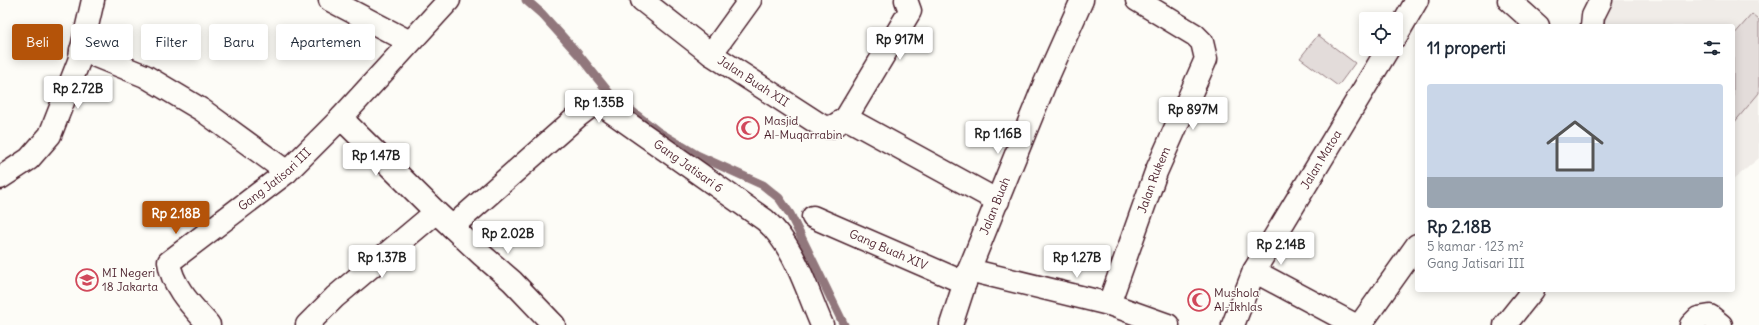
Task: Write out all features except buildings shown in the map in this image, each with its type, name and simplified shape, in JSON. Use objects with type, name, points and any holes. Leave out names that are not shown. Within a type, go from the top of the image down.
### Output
[{"type":"street","points":[[87,24],[93,0]]},
{"type":"street","points":[[330,0],[410,42]]},
{"type":"street","name":"Gang Jatisari III","points":[[209,325],[178,287],[172,276],[169,262],[287,172],[341,118],[449,0]]},
{"type":"street","name":"Jalan Buah XII","points":[[642,0],[712,54],[822,126],[830,128],[846,118]]},
{"type":"street","points":[[712,54],[750,0]]},
{"type":"street","points":[[906,0],[910,11],[846,118],[998,201]]},
{"type":"street","name":"Jalan Buah","points":[[951,325],[967,276],[1045,83],[1082,0]]},
{"type":"street","name":"Jalan Rukem","points":[[1109,304],[1156,172],[1206,59],[1202,42],[1195,35],[1136,0]]},
{"type":"street","points":[[1403,24],[1417,0]]},
{"type":"street","points":[[1509,0],[1536,24]]},
{"type":"street","points":[[1592,24],[1593,16],[1601,0]]},
{"type":"street","name":"Jalan Matoa","points":[[1233,325],[1254,271],[1384,56]]},
{"type":"street","points":[[0,178],[29,159],[50,135],[79,60]]},
{"type":"street","points":[[106,60],[145,76],[202,110],[287,172]]},
{"type":"street","name":"Gang Jatisari 6","points":[[452,227],[591,106],[606,108],[765,220],[777,231],[785,241],[822,325]]},
{"type":"street","points":[[341,118],[436,212],[512,280],[554,325]]},
{"type":"street","points":[[307,325],[335,297],[436,212]]},
{"type":"street","name":"Gang Buah XIV","points":[[813,217],[967,276],[1109,304],[1168,325]]},
{"type":"street","points":[[1360,325],[1415,248]]},
{"type":"street","points":[[1254,271],[1355,325]]},
{"type":"street","points":[[1505,325],[1531,292]]},
{"type":"street","points":[[1691,325],[1698,318],[1710,316],[1721,325]]},
{"type":"shaded area","points":[[1611,0],[1759,0],[1759,158],[1735,178],[1735,24],[1600,24]]},
{"type":"shaded area","points":[[1752,14],[1759,20],[1759,93],[1735,122],[1735,34]]},
{"type":"shaded area","points":[[1318,35],[1355,63],[1338,86],[1300,58]]},
{"type":"waterway","points":[[526,0],[542,14],[578,54],[610,94],[657,131],[697,155],[763,185],[779,198],[790,214],[844,325]]},
{"type":"place","name":"Masjid Al-Muqarrabin","points":[[748,128]]},
{"type":"place","name":"MI Negeri 18 Jakarta","points":[[87,280]]},
{"type":"place","name":"Mushola Al-Ikhlas","points":[[1199,300]]}]
